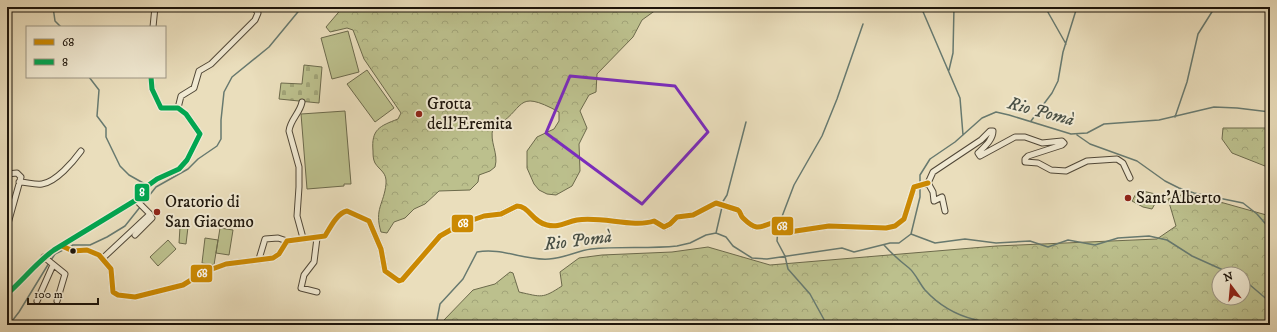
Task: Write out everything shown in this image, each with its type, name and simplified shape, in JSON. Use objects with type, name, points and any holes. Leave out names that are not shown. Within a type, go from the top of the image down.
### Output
[{"type":"street","points":[[153,26],[155,7]]},
{"type":"street","points":[[178,108],[182,95],[194,88],[199,71],[211,64],[255,20],[258,13],[254,7]]},
{"type":"street","points":[[7,294],[22,281],[49,262],[85,230],[138,201],[148,186],[180,169],[188,160],[200,136],[186,114],[178,108],[162,108],[152,91],[151,78]]},
{"type":"street","points":[[302,102],[300,109],[290,125],[289,131],[298,167],[299,187],[297,216],[303,238]]},
{"type":"street","points":[[259,259],[265,239],[278,238],[287,241],[325,236],[330,227],[345,211],[367,219],[381,249],[385,271],[400,281],[440,236],[466,222],[484,216],[498,215],[517,206],[527,209],[538,222],[553,226],[576,220],[598,218],[639,224],[654,221],[664,226],[670,224],[677,217],[693,215],[713,204],[718,204],[740,211],[743,218],[751,226],[757,228],[764,227],[777,221],[789,232],[829,226],[886,228],[898,225],[904,219],[912,191],[917,185],[926,183],[933,172],[981,140],[990,131],[993,132],[993,134],[989,142],[978,154],[980,156],[1015,137],[1025,137],[1042,143],[1062,141],[1064,143],[1062,145],[1028,156],[1025,159],[1026,162],[1038,163],[1051,170],[1066,171],[1087,161],[1117,159],[1122,163],[1130,178]]},
{"type":"street","points":[[19,182],[40,184],[49,182],[81,151]]},
{"type":"street","points":[[7,174],[18,173],[20,177],[7,226]]},
{"type":"street","points":[[926,183],[933,192],[934,201],[942,197],[944,211]]},
{"type":"street","points":[[135,235],[152,218],[138,201]]},
{"type":"street","points":[[103,258],[150,214]]},
{"type":"street","points":[[317,238],[314,262],[304,275],[301,288],[318,292]]},
{"type":"street","points":[[65,247],[75,251],[90,250],[103,258],[112,272],[113,292],[134,297],[183,285],[204,272],[226,264],[274,258],[282,250],[287,241]]},
{"type":"street","points":[[49,262],[65,274],[57,301]]},
{"type":"street","points":[[37,302],[49,262]]},
{"type":"highlighted area","points":[[570,76],[675,86],[708,132],[642,204],[546,133]]},
{"type":"green space","points":[[343,7],[660,7],[642,20],[633,37],[597,74],[596,92],[589,95],[580,111],[587,128],[579,144],[580,171],[572,186],[556,195],[547,194],[539,190],[534,184],[527,168],[527,151],[537,137],[554,129],[559,121],[559,112],[534,101],[527,101],[504,121],[493,128],[492,138],[496,157],[495,167],[490,171],[479,175],[478,182],[470,190],[439,191],[425,204],[414,209],[405,218],[394,222],[387,233],[381,232],[379,224],[379,212],[385,191],[386,180],[384,174],[374,162],[373,144],[375,133],[378,129],[398,119],[401,113],[364,59],[353,30],[347,28],[330,32],[326,27]]},
{"type":"green space","points":[[348,31],[359,72],[332,79],[321,38]]},
{"type":"green space","points":[[304,65],[322,67],[319,103],[279,99],[281,83],[302,84]]},
{"type":"green space","points":[[367,70],[394,108],[375,122],[347,84]]},
{"type":"green space","points":[[345,111],[351,184],[307,189],[301,114]]},
{"type":"green space","points":[[1223,128],[1270,128],[1270,168],[1232,153],[1222,139]]},
{"type":"green space","points":[[1138,190],[1160,195],[1152,209],[1143,207],[1132,201]]},
{"type":"green space","points":[[1188,193],[1270,216],[1270,325],[442,325],[444,320],[473,290],[495,284],[510,272],[513,273],[519,292],[537,296],[546,295],[562,286],[560,272],[579,258],[602,255],[672,252],[708,247],[770,265],[996,246],[1157,239],[1176,226],[1168,199]]},
{"type":"green space","points":[[180,227],[188,227],[186,244],[179,243]]},
{"type":"green space","points":[[220,228],[233,230],[229,255],[216,253]]},
{"type":"green space","points":[[205,238],[218,240],[214,265],[202,263]]},
{"type":"green space","points":[[168,240],[176,249],[158,266],[150,257]]},
{"type":"waterway","points":[[53,7],[55,21],[60,26]]},
{"type":"waterway","points":[[68,248],[73,245],[90,245],[125,226],[156,187],[188,169],[198,159],[217,146],[221,139],[221,120],[224,92],[232,77],[269,47],[302,7]]},
{"type":"waterway","points":[[921,7],[960,98],[963,135]]},
{"type":"waterway","points":[[949,70],[953,53],[954,7]]},
{"type":"waterway","points":[[1045,7],[1066,44]]},
{"type":"waterway","points":[[1031,121],[1052,93],[1058,81],[1063,52],[1077,7]]},
{"type":"waterway","points":[[1175,117],[1187,82],[1198,34],[1215,7]]},
{"type":"waterway","points":[[827,325],[810,294],[788,269],[785,256],[777,241],[778,227],[794,185],[822,136],[837,99],[863,24]]},
{"type":"waterway","points":[[90,78],[99,90],[97,116],[106,128],[106,137],[120,166],[129,175],[145,184]]},
{"type":"waterway","name":"Rio Pomà","points":[[920,183],[920,175],[930,159],[955,142],[982,118],[996,112],[1071,134],[1087,133],[1104,124],[1159,120],[1214,107],[1270,112]]},
{"type":"waterway","points":[[722,203],[727,195],[746,122]]},
{"type":"waterway","points":[[1077,135],[1090,144],[1137,161],[1165,181],[1179,188],[1194,193],[1243,203],[1257,214],[1270,229]]},
{"type":"waterway","name":"Rio Pomà","points":[[436,325],[440,304],[463,279],[477,252],[495,251],[531,258],[549,259],[591,249],[677,246],[690,243],[706,235],[716,233],[726,237],[733,246],[752,258],[767,259],[842,248],[854,252],[890,243],[899,243],[911,234],[920,197],[920,187]]},
{"type":"waterway","points":[[716,233],[722,207]]},
{"type":"waterway","points":[[911,234],[935,243],[965,239],[996,243],[1030,241],[1048,247],[1068,240],[1095,245],[1118,238],[1149,236],[1167,240],[1192,256],[1214,266]]},
{"type":"waterway","points":[[884,245],[911,270],[925,290],[949,310],[976,320],[1004,324],[1035,325]]},
{"type":"waterway","points":[[51,260],[55,254],[65,249]]},
{"type":"waterway","points":[[9,325],[19,312],[49,263]]},
{"type":"waterway","points":[[1251,286],[1270,302]]},
{"type":"waterway","points":[[1060,325],[1079,320],[1090,325]]},
{"type":"transit line","name":"8","points":[[7,294],[54,250],[136,200],[146,187],[157,179],[179,169],[187,160],[200,134],[186,114],[178,108],[161,108],[152,89],[151,78]]},
{"type":"transit line","name":"68","points":[[62,246],[73,251],[87,250],[99,255],[111,269],[113,292],[118,295],[135,297],[183,285],[204,272],[226,264],[273,258],[279,254],[287,241],[325,236],[337,218],[343,212],[347,211],[369,221],[381,249],[385,271],[399,281],[402,280],[440,236],[461,224],[484,216],[501,214],[517,206],[525,209],[538,221],[551,226],[577,220],[597,219],[627,223],[646,223],[654,221],[664,227],[670,224],[677,217],[693,215],[716,203],[738,210],[741,216],[755,227],[777,221],[789,232],[829,226],[886,228],[895,226],[904,219],[914,187],[928,183]]},
{"type":"place","name":"Grotta dell'Eremita","points":[[419,114]]},
{"type":"place","name":"Sant'Alberto","points":[[1128,198]]},
{"type":"place","name":"Oratorio di San Giacomo","points":[[157,212]]}]
